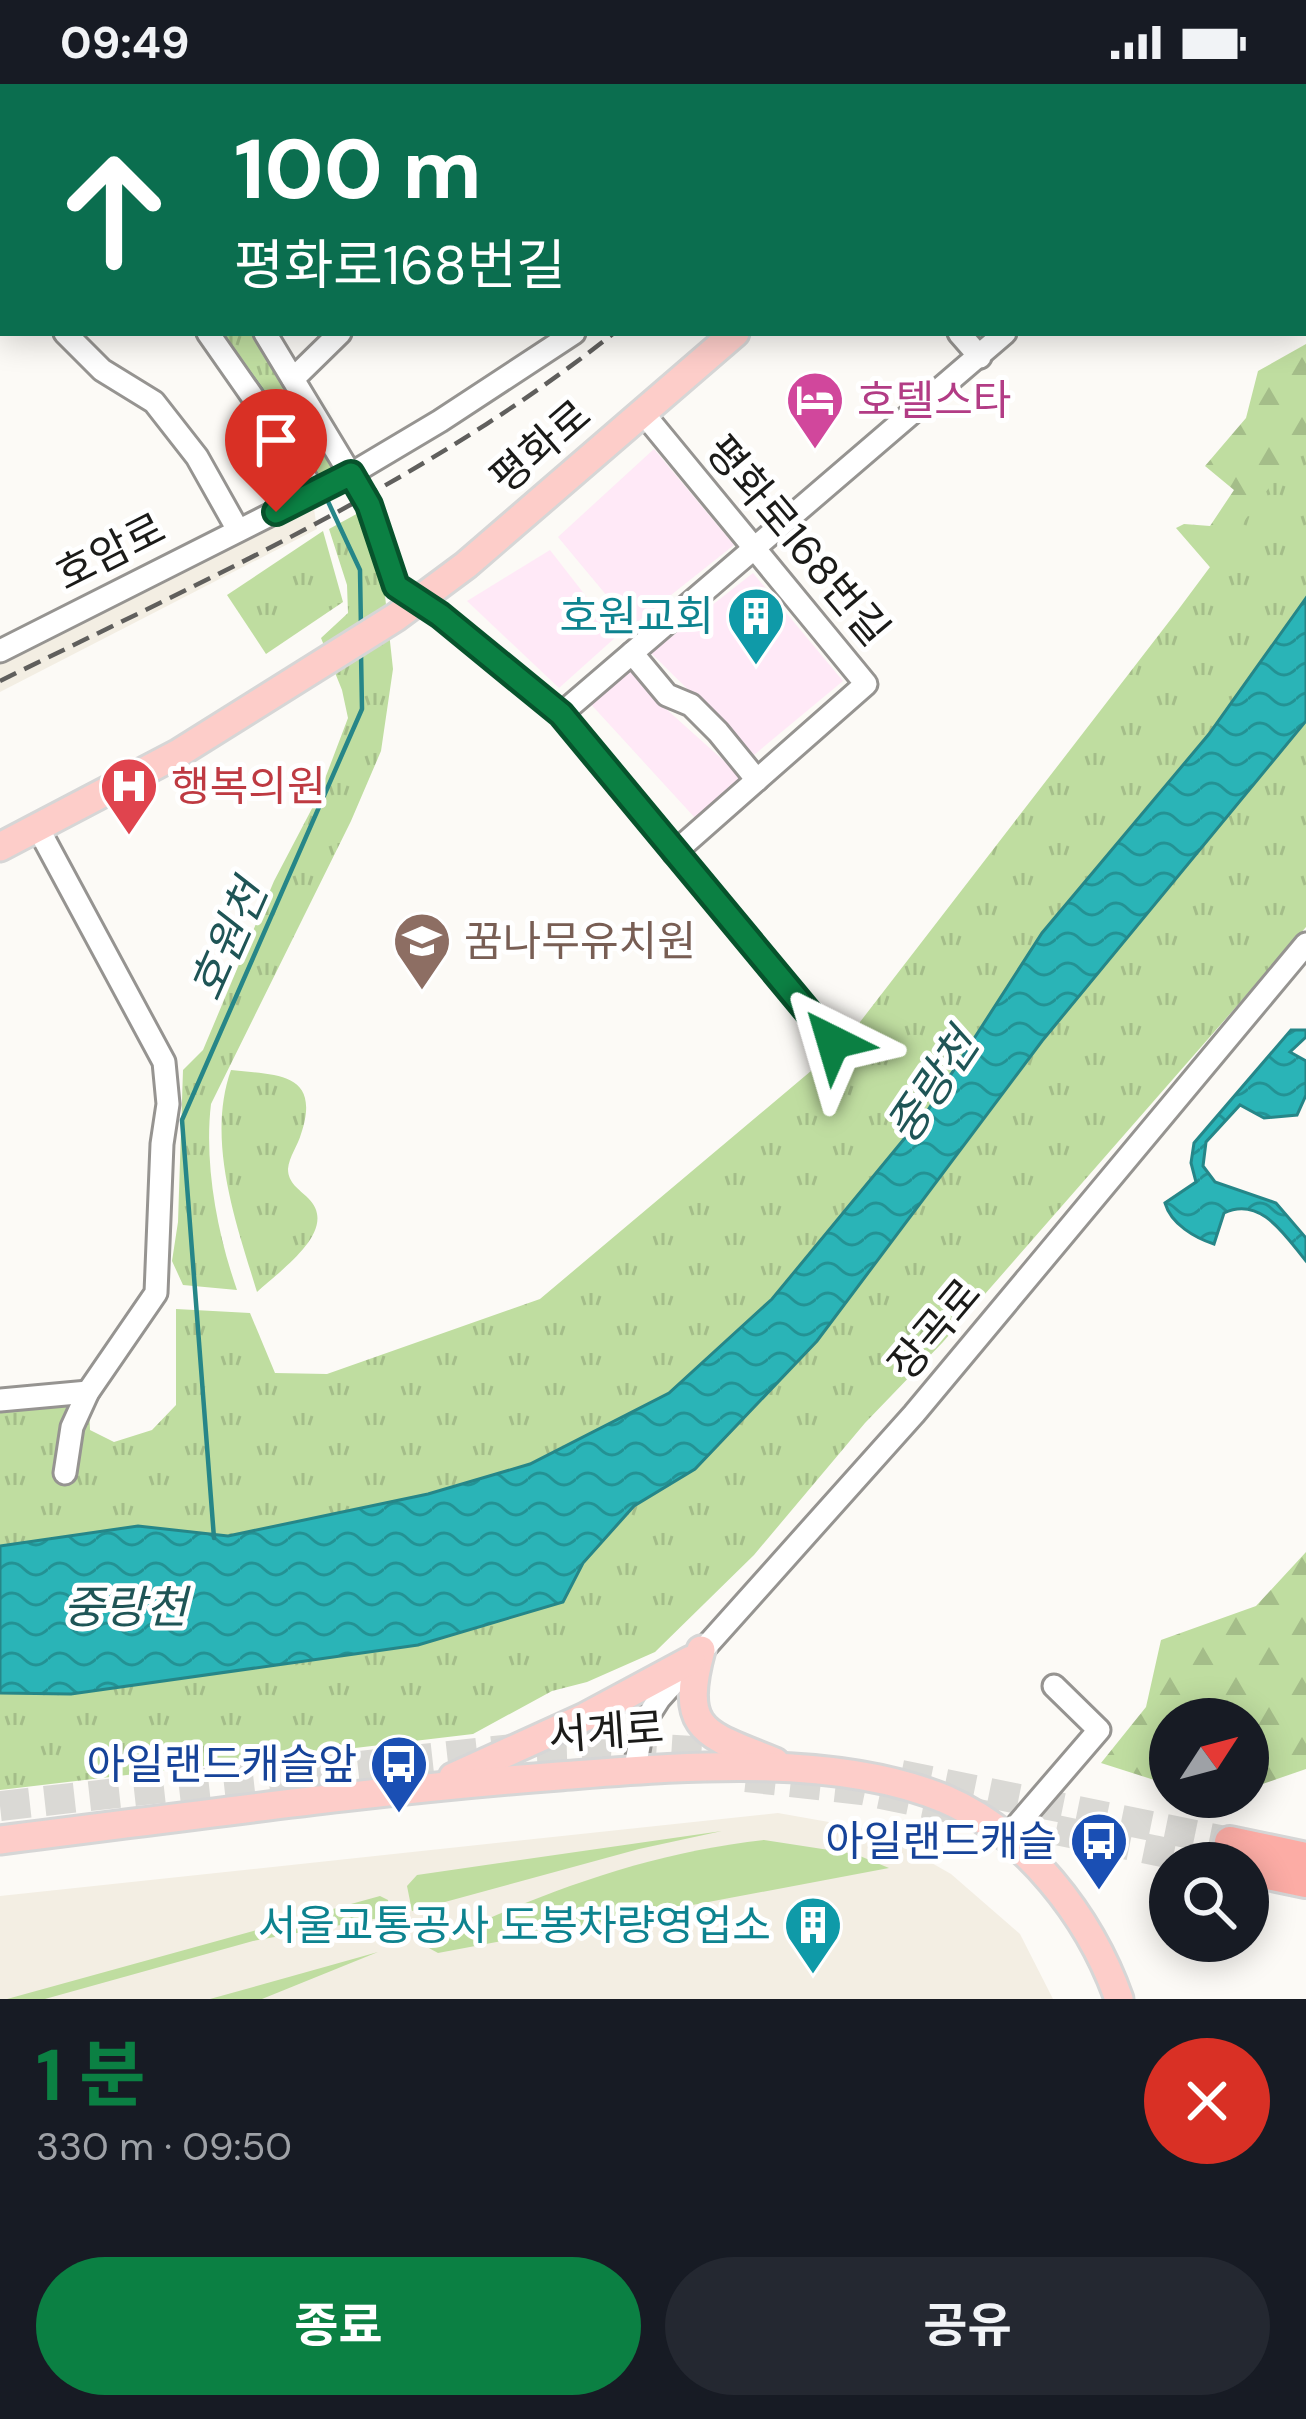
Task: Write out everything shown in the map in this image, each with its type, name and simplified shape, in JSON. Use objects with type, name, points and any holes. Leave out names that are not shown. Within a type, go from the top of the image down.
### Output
[{"type":"highway","points":[[1269,1850],[1306,1858]]},
{"type":"highway","points":[[1269,1874],[1306,1882]]},
{"type":"main road","name":"평화로","points":[[38,828],[179,753],[406,610],[466,565],[732,336]]},
{"type":"main road","points":[[0,847],[38,828]]},
{"type":"main road","points":[[696,1655],[690,1687],[700,1723],[710,1734],[790,1768]]},
{"type":"main road","points":[[435,1785],[585,1717],[696,1655]]},
{"type":"main road","name":"서계로","points":[[0,1840],[435,1785],[634,1768],[790,1768],[856,1777],[926,1792],[965,1810],[1006,1838],[1040,1868],[1078,1917],[1100,1952],[1119,1999]]},
{"type":"street","points":[[67,336],[102,370],[154,402],[197,457],[238,530]]},
{"type":"street","points":[[210,336],[317,492]]},
{"type":"street","points":[[267,336],[369,505],[406,610],[440,615],[561,714],[833,1042]]},
{"type":"street","points":[[293,380],[337,336]]},
{"type":"street","points":[[351,474],[569,336]]},
{"type":"street","points":[[962,336],[980,357]]},
{"type":"street","points":[[561,714],[1002,336]]},
{"type":"street","name":"평화로168번길","points":[[643,412],[866,684],[674,853]]},
{"type":"street","name":"호암로","points":[[0,651],[351,474]]},
{"type":"street","points":[[632,653],[667,694],[691,705],[718,732],[757,780]]},
{"type":"street","points":[[38,828],[164,1062],[168,1104],[156,1293],[88,1392],[72,1427],[65,1473]]},
{"type":"street","name":"장곡로","points":[[634,1768],[643,1724],[696,1655],[902,1429],[1306,944]]},
{"type":"street","points":[[0,1400],[88,1392]]},
{"type":"street","points":[[1006,1838],[1099,1730],[1054,1686]]},
{"type":"shaded area","points":[[654,449],[734,545],[632,626],[558,537]]},
{"type":"shaded area","points":[[313,502],[317,529],[0,692],[0,659]]},
{"type":"shaded area","points":[[550,550],[617,636],[559,688],[467,601]]},
{"type":"shaded area","points":[[753,573],[843,681],[754,755],[651,653]]},
{"type":"shaded area","points":[[633,667],[665,708],[743,778],[696,819],[588,701]]},
{"type":"shaded area","points":[[778,1813],[874,1830],[951,1874],[1020,1934],[1053,1999],[0,1999],[0,1896]]},
{"type":"green space","points":[[214,336],[252,336],[336,468],[315,483]]},
{"type":"green space","points":[[1306,344],[1306,496],[1215,573],[1176,528],[1210,526],[1234,490],[1205,466],[1246,418],[1258,371]]},
{"type":"green space","points":[[1306,438],[1306,927],[943,1342],[865,1423],[754,1555],[655,1652],[587,1682],[552,1691],[473,1734],[0,1790],[0,1413],[89,1405],[90,1430],[114,1442],[152,1430],[176,1405],[176,1309],[250,1313],[275,1373],[327,1374],[540,1299],[843,1044]]},
{"type":"green space","points":[[362,511],[383,577],[393,669],[381,751],[211,1104],[214,1198],[237,1290],[183,1285],[172,1261],[178,1222],[183,1070],[203,1050],[274,881],[318,797],[348,718],[321,638],[348,613],[347,585],[329,529]]},
{"type":"green space","points":[[323,531],[343,602],[266,654],[227,595]]},
{"type":"green space","points":[[231,1070],[290,1080],[305,1098],[306,1113],[288,1174],[316,1210],[317,1223],[303,1249],[257,1292],[233,1210],[223,1153],[224,1097]]},
{"type":"green space","points":[[1306,1552],[1306,1769],[1269,1782],[1269,1698],[1149,1698],[1149,1778],[1101,1763],[1146,1707],[1161,1640],[1256,1606]]},
{"type":"green space","points":[[722,1831],[412,1911],[407,1886],[417,1875]]},
{"type":"green space","points":[[764,1840],[855,1854],[889,1868],[438,1953],[427,1947],[591,1879],[676,1855]]},
{"type":"green space","points":[[380,1896],[388,1900],[390,1916],[253,1941],[45,1999],[7,1999]]},
{"type":"green space","points":[[378,1952],[262,1999],[210,1999]]},
{"type":"water","name":"중랑천","points":[[1306,598],[1306,721],[1042,1041],[817,1341],[695,1469],[634,1506],[583,1563],[563,1602],[418,1645],[71,1694],[0,1693],[0,1546],[138,1526],[228,1536],[428,1494],[530,1464],[669,1393],[772,1299],[928,1110],[1042,933],[1209,734]]},
{"type":"water","points":[[1291,1030],[1306,1030],[1306,1037],[1290,1052],[1306,1061],[1306,1095],[1297,1115],[1264,1118],[1240,1105],[1206,1142],[1203,1166],[1215,1182],[1276,1203],[1306,1238],[1306,1261],[1261,1214],[1237,1209],[1224,1213],[1214,1244],[1185,1229],[1165,1203],[1196,1182],[1191,1163],[1194,1143]]},
{"type":"waterway","name":"호원천","points":[[241,362],[301,444],[317,477]]},
{"type":"waterway","name":"호원천","points":[[324,493],[360,570],[361,629]]},
{"type":"waterway","name":"호원천","points":[[214,1538],[182,1120],[362,709],[361,653]]},
{"type":"tunnel","points":[[0,1806],[530,1747],[597,1745],[758,1755]]},
{"type":"tunnel","points":[[901,1775],[1230,1842]]},
{"type":"tunnel","points":[[746,1777],[862,1790],[1149,1849]]},
{"type":"railway","points":[[0,681],[238,564],[394,480],[470,435],[610,336]]},
{"type":"place","name":"호텔스타","points":[[815,451]]},
{"type":"place","name":"호원교회","points":[[756,667]]},
{"type":"place","name":"행복의원","points":[[129,837]]},
{"type":"place","name":"꿈나무유치원","points":[[422,992]]},
{"type":"place","name":"아일랜드캐슬앞","points":[[399,1815]]},
{"type":"place","name":"아일랜드캐슬","points":[[1099,1892]]},
{"type":"place","name":"서울교통공사 도봉차량영업소","points":[[813,1976]]},
{"type":"route","points":[[276,512],[351,474],[369,505],[396,586],[440,615],[561,714],[833,1042]]}]
